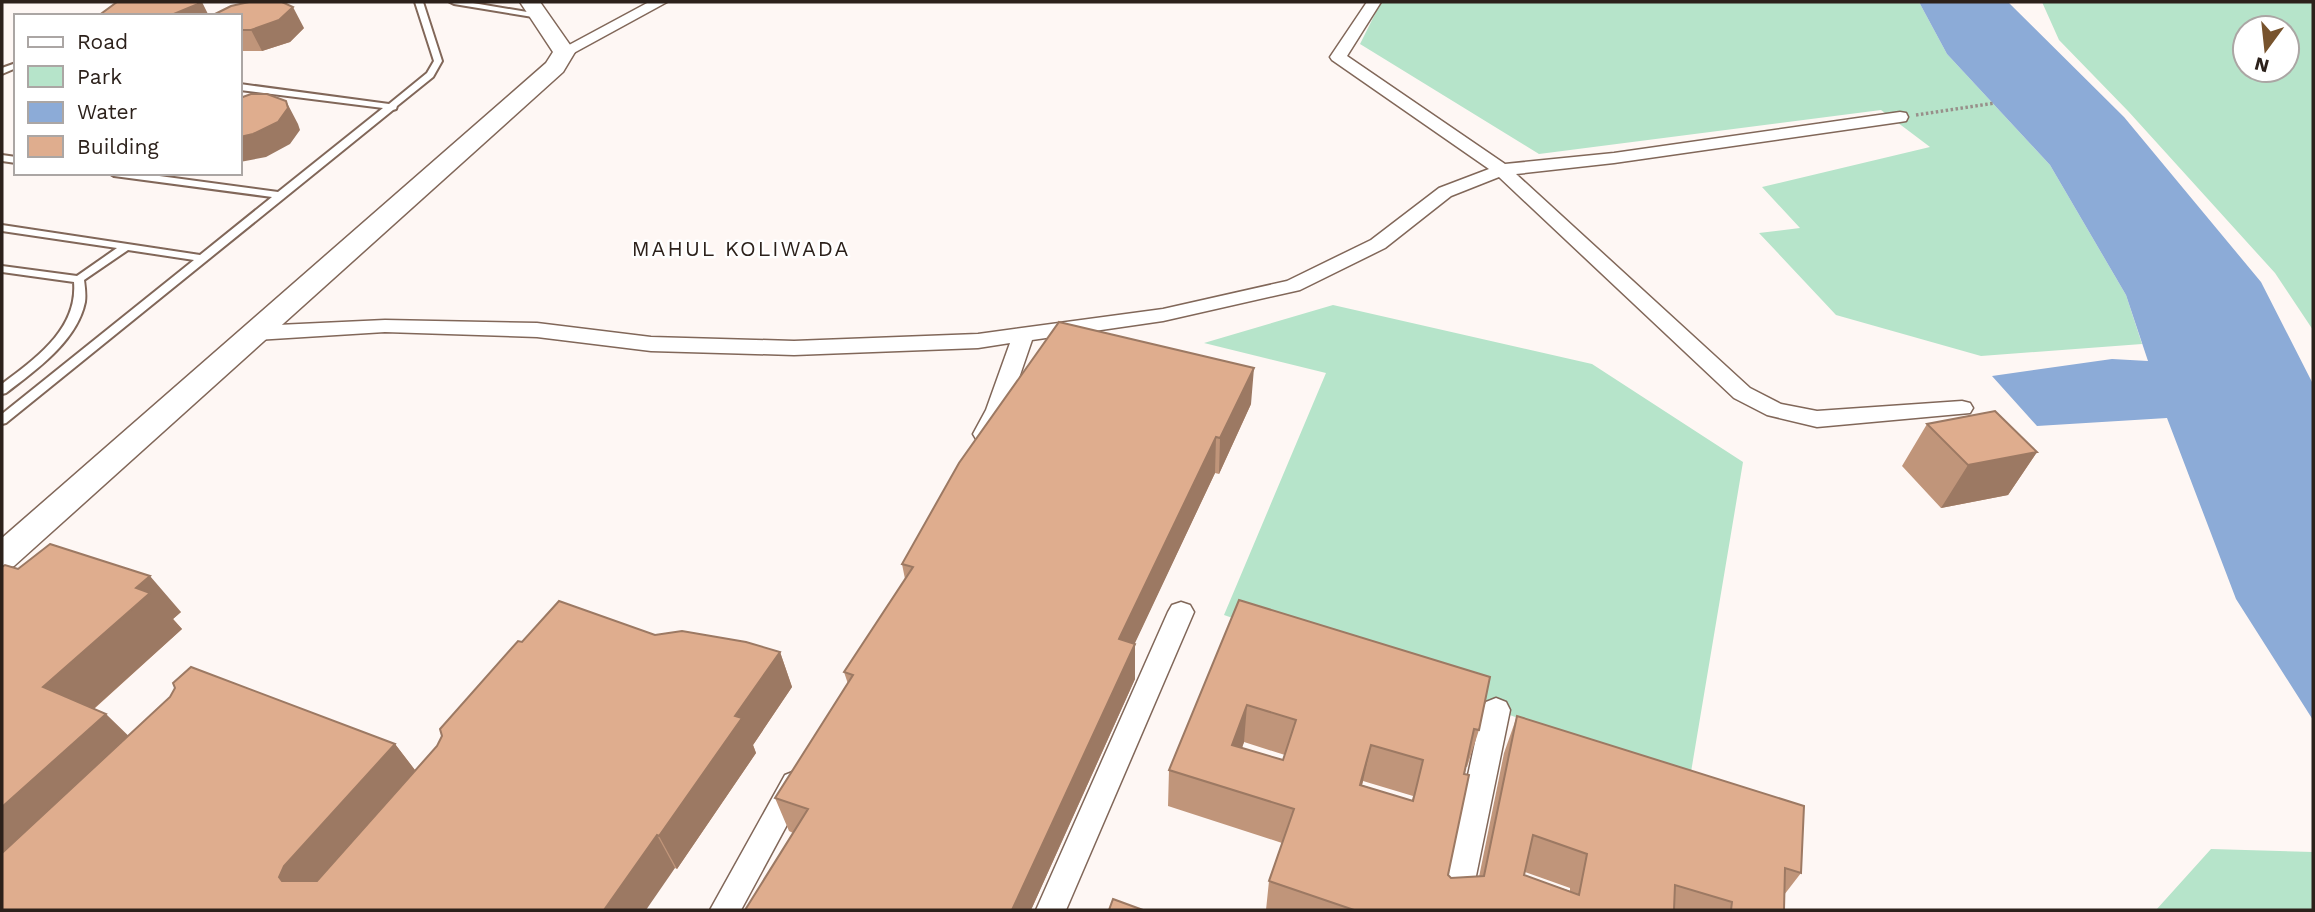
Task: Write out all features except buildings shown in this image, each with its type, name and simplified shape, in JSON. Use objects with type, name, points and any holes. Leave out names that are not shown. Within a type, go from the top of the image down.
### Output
[{"type":"street","points":[[2,557],[545,76],[564,52],[660,2]]},
{"type":"street","points":[[1374,2],[1338,58],[1502,170],[1742,393],[1775,410],[1817,419],[1962,408]]},
{"type":"street","points":[[535,9],[564,52]]},
{"type":"street","points":[[256,333],[385,326],[537,330],[651,344],[794,348],[978,341],[1163,315],[1293,286],[1378,244],[1445,192],[1502,170],[1628,157],[1900,117]]},
{"type":"street","points":[[971,458],[997,410],[1024,333]]},
{"type":"street","points":[[1051,910],[1181,612]]},
{"type":"street","points":[[1454,910],[1496,710]]},
{"type":"street","points":[[725,910],[804,768]]},
{"type":"lane","points":[[2,420],[430,75],[439,61],[419,2]]},
{"type":"lane","points":[[454,2],[535,9]]},
{"type":"lane","points":[[242,87],[393,107]]},
{"type":"lane","points":[[129,175],[278,195]]},
{"type":"lane","points":[[2,228],[201,258]]},
{"type":"lane","points":[[2,269],[79,279],[127,247]]},
{"type":"lane","points":[[2,390],[29,369],[64,334],[80,302],[79,279]]},
{"type":"path","points":[[1900,117],[1995,103]]},
{"type":"green space","points":[[1381,2],[1919,2],[1947,54],[2050,165],[2126,295],[2142,344],[1981,356],[1836,315],[1759,233],[1800,228],[1762,187],[1930,147],[1881,110],[1539,154],[1360,44]]},
{"type":"green space","points":[[2042,2],[2313,2],[2313,330],[2275,273],[2128,111],[2059,40]]},
{"type":"green space","points":[[1333,305],[1592,364],[1743,462],[1690,778],[1224,615],[1326,373],[1204,343]]},
{"type":"green space","points":[[2211,849],[2313,852],[2313,910],[2156,910]]},
{"type":"water","points":[[1919,2],[2008,2],[2124,117],[2261,282],[2313,384],[2313,720],[2236,599],[2167,418],[2037,426],[1992,376],[2112,359],[2148,361],[2126,295],[2050,165],[1947,54]]},
{"type":"district","name":"MAHUL KOLIWADA","points":[[741,248]]}]
